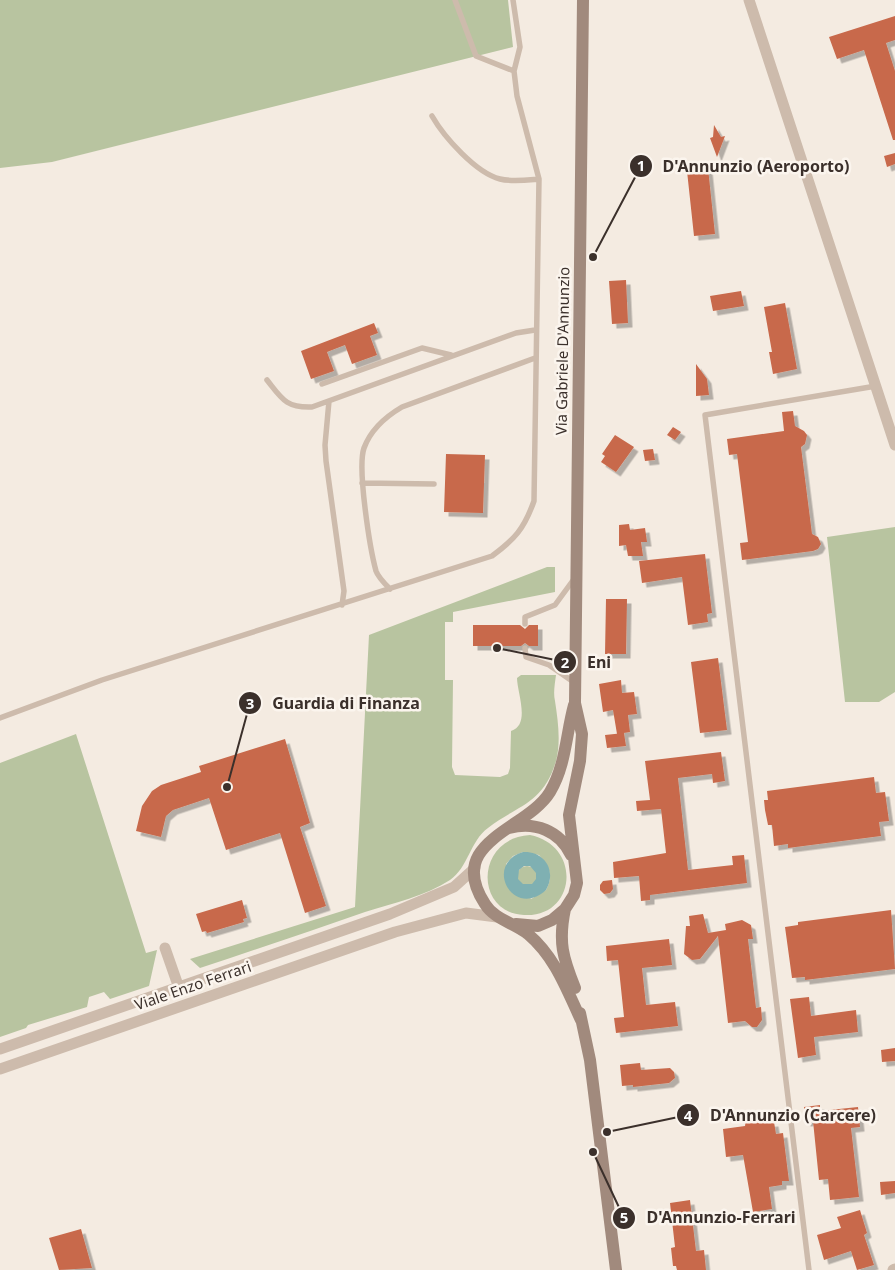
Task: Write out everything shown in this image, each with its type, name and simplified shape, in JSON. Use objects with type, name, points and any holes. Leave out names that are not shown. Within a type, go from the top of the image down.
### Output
[{"type":"main road","name":"Via Gabriele D'Annunzio","points":[[575,702],[583,0]]},
{"type":"main road","points":[[575,702],[582,734],[580,761],[569,815],[576,883],[574,895],[565,909],[552,920],[538,926],[516,924],[497,916],[486,906],[475,882],[475,868],[479,856],[490,839],[539,805],[549,794],[563,763],[566,733],[575,702]]},
{"type":"main road","points":[[508,828],[530,825],[542,828],[562,840],[574,860]]},
{"type":"main road","points":[[565,909],[560,935],[561,950],[575,988],[591,1069],[616,1270]]},
{"type":"main road","points":[[516,924],[542,947],[556,966],[581,1020]]},
{"type":"street","points":[[749,0],[895,445]]},
{"type":"street","name":"Viale Enzo Ferrari","points":[[0,1049],[390,914],[454,887],[475,868]]},
{"type":"street","name":"Viale Enzo Ferrari","points":[[0,1069],[395,932],[466,913],[497,916]]},
{"type":"street","points":[[165,948],[179,988]]},
{"type":"lane","points":[[454,0],[476,56],[514,71]]},
{"type":"lane","points":[[0,718],[102,680],[492,556],[514,540],[527,522],[534,501],[535,330],[539,179],[517,96],[514,71],[520,47],[513,0]]},
{"type":"lane","points":[[432,116],[439,129],[480,169],[500,179],[539,179]]},
{"type":"lane","points":[[267,380],[285,403],[298,408],[312,407],[516,332],[535,330]]},
{"type":"lane","points":[[322,384],[422,348],[451,356]]},
{"type":"lane","points":[[390,589],[376,573],[362,483],[364,449],[376,426],[388,415],[402,407],[535,358]]},
{"type":"lane","points":[[809,1270],[706,415],[876,386]]},
{"type":"lane","points":[[329,401],[325,445],[326,461],[344,591],[342,605]]},
{"type":"lane","points":[[362,483],[434,484]]},
{"type":"lane","points":[[525,624],[525,618],[555,605],[575,577]]},
{"type":"lane","points":[[525,648],[526,657],[549,665],[575,682]]},
{"type":"green space","points":[[0,0],[508,0],[513,47],[52,162],[0,168]]},
{"type":"green space","points":[[895,527],[895,692],[879,702],[845,702],[827,537]]},
{"type":"green space","points":[[547,567],[555,567],[555,592],[453,612],[453,622],[445,622],[445,680],[453,680],[452,767],[455,775],[500,777],[508,774],[510,768],[511,731],[517,728],[522,715],[517,678],[521,675],[556,675],[554,695],[559,739],[556,761],[551,776],[544,787],[528,802],[482,833],[461,869],[441,886],[409,899],[200,968],[190,959],[355,907],[369,635]]},
{"type":"green space","points":[[76,734],[146,953],[157,950],[149,986],[110,999],[104,992],[89,997],[87,1007],[28,1025],[26,1028],[0,1037],[0,763]]},
{"type":"green space","points":[[530,835],[547,842],[559,853],[565,866],[566,880],[563,894],[554,905],[541,913],[524,915],[508,911],[496,902],[489,890],[488,875],[491,861],[499,848],[512,839]],"holes":[[[523,852],[539,855],[548,867],[550,880],[546,890],[531,899],[506,864],[513,856]]]},
{"type":"green space","points":[[527,866],[534,869],[537,876],[534,883],[527,886],[520,883],[517,876],[520,869]]},
{"type":"water","points":[[523,852],[537,855],[543,859],[547,864],[550,876],[546,890],[534,897],[523,898],[514,894],[507,887],[504,877],[505,867],[511,858]],"holes":[[[524,866],[530,866],[536,873],[536,879],[532,884],[523,884],[518,879],[519,870]]]},
{"type":"building","points":[[895,16],[895,40],[886,43],[895,71],[895,140],[893,140],[864,50],[837,59],[829,37]]},
{"type":"building","points":[[714,125],[721,137],[725,136],[717,157],[710,138],[713,137]]},
{"type":"building","points":[[895,153],[895,164],[887,167],[884,156]]},
{"type":"building","points":[[708,168],[715,234],[694,236],[687,171]]},
{"type":"building","points":[[626,280],[628,323],[612,324],[609,281]]},
{"type":"building","points":[[741,291],[744,306],[713,311],[710,296]]},
{"type":"building","points":[[785,303],[797,369],[773,374],[769,352],[772,352],[764,307]]},
{"type":"building","points":[[374,323],[378,333],[370,336],[377,355],[352,364],[345,345],[327,352],[334,371],[311,379],[301,351]]},
{"type":"building","points":[[696,364],[707,379],[709,395],[696,396]]},
{"type":"building","points":[[793,411],[795,426],[807,435],[805,444],[801,447],[812,534],[818,537],[821,544],[818,549],[813,551],[742,560],[740,543],[748,542],[737,454],[729,455],[727,439],[784,431],[782,412]]},
{"type":"building","points":[[673,427],[681,432],[675,440],[667,435]]},
{"type":"building","points":[[615,435],[634,447],[616,472],[601,462],[605,456],[602,454]]},
{"type":"building","points":[[653,449],[655,460],[645,461],[643,450]]},
{"type":"building","points":[[446,454],[485,455],[483,513],[444,512]]},
{"type":"building","points":[[629,524],[630,530],[645,528],[647,542],[641,542],[643,556],[628,556],[626,545],[619,546],[619,525]]},
{"type":"building","points":[[705,554],[712,613],[707,614],[708,622],[688,625],[682,577],[642,583],[639,561]]},
{"type":"building","points":[[606,599],[627,599],[626,654],[605,654]]},
{"type":"building","points":[[473,625],[520,625],[525,629],[529,625],[538,625],[538,646],[529,646],[525,643],[521,646],[473,646]]},
{"type":"building","points":[[718,658],[727,730],[700,733],[691,662]]},
{"type":"building","points":[[621,680],[622,693],[634,692],[637,714],[628,715],[630,732],[617,734],[613,710],[603,712],[599,684]]},
{"type":"building","points":[[624,733],[626,746],[607,748],[605,735]]},
{"type":"building","points":[[285,739],[310,823],[300,827],[326,906],[305,913],[280,833],[226,850],[209,798],[173,810],[166,816],[161,837],[136,831],[142,806],[152,791],[161,785],[201,772],[199,766]]},
{"type":"building","points":[[721,752],[725,781],[713,783],[712,774],[678,778],[688,870],[733,865],[732,856],[744,855],[747,883],[650,895],[650,900],[641,901],[639,876],[614,878],[613,862],[666,853],[661,809],[637,811],[636,801],[650,800],[645,761]]},
{"type":"building","points":[[874,777],[876,793],[885,792],[889,821],[879,822],[881,836],[788,848],[788,844],[774,846],[772,825],[768,825],[765,810],[764,800],[768,800],[767,791]]},
{"type":"building","points":[[612,880],[613,889],[610,893],[604,894],[600,890],[600,885],[603,881]]},
{"type":"building","points":[[242,900],[247,918],[243,919],[244,922],[207,933],[206,931],[202,932],[196,914]]},
{"type":"building","points":[[891,910],[895,969],[805,980],[805,977],[792,978],[785,927],[798,925],[798,922]]},
{"type":"building","points":[[703,914],[708,933],[726,930],[725,924],[742,920],[751,925],[753,939],[748,939],[756,1008],[761,1007],[762,1020],[757,1027],[752,1027],[745,1021],[728,1023],[718,936],[700,959],[692,960],[684,954],[686,926],[690,926],[689,916]]},
{"type":"building","points":[[669,939],[672,965],[642,968],[646,1005],[675,1002],[678,1026],[616,1033],[614,1018],[624,1017],[618,960],[607,961],[606,946]]},
{"type":"building","points":[[809,997],[811,1016],[856,1010],[858,1032],[814,1037],[816,1055],[798,1058],[790,999]]},
{"type":"building","points":[[895,1048],[895,1061],[882,1062],[881,1050]]},
{"type":"building","points":[[640,1063],[641,1070],[670,1068],[674,1072],[675,1078],[669,1083],[633,1087],[633,1085],[622,1086],[620,1065]]},
{"type":"building","points":[[820,1105],[820,1111],[858,1107],[860,1127],[851,1128],[859,1197],[830,1200],[828,1179],[819,1180],[813,1121],[806,1122],[804,1107]]},
{"type":"building","points":[[764,1111],[765,1123],[774,1122],[776,1134],[783,1133],[789,1181],[782,1181],[782,1185],[769,1187],[772,1209],[753,1212],[743,1155],[726,1157],[723,1129],[745,1126],[747,1113]]},
{"type":"building","points":[[895,1181],[895,1193],[881,1195],[880,1182]]},
{"type":"building","points":[[690,1200],[696,1251],[704,1250],[706,1270],[677,1270],[676,1266],[673,1266],[671,1248],[675,1247],[670,1203]]},
{"type":"building","points":[[860,1210],[867,1233],[864,1235],[874,1265],[857,1270],[851,1251],[824,1260],[817,1235],[841,1228],[837,1217]]},
{"type":"building","points":[[81,1229],[92,1268],[59,1270],[49,1238]]},
{"type":"place","name":"D'Annunzio (Aeroporto)","points":[[593,257]]},
{"type":"place","name":"Eni","points":[[497,648]]},
{"type":"place","name":"Guardia di Finanza","points":[[227,787]]},
{"type":"place","name":"D'Annunzio (Carcere)","points":[[607,1132]]},
{"type":"place","name":"D'Annunzio-Ferrari","points":[[593,1152]]}]
